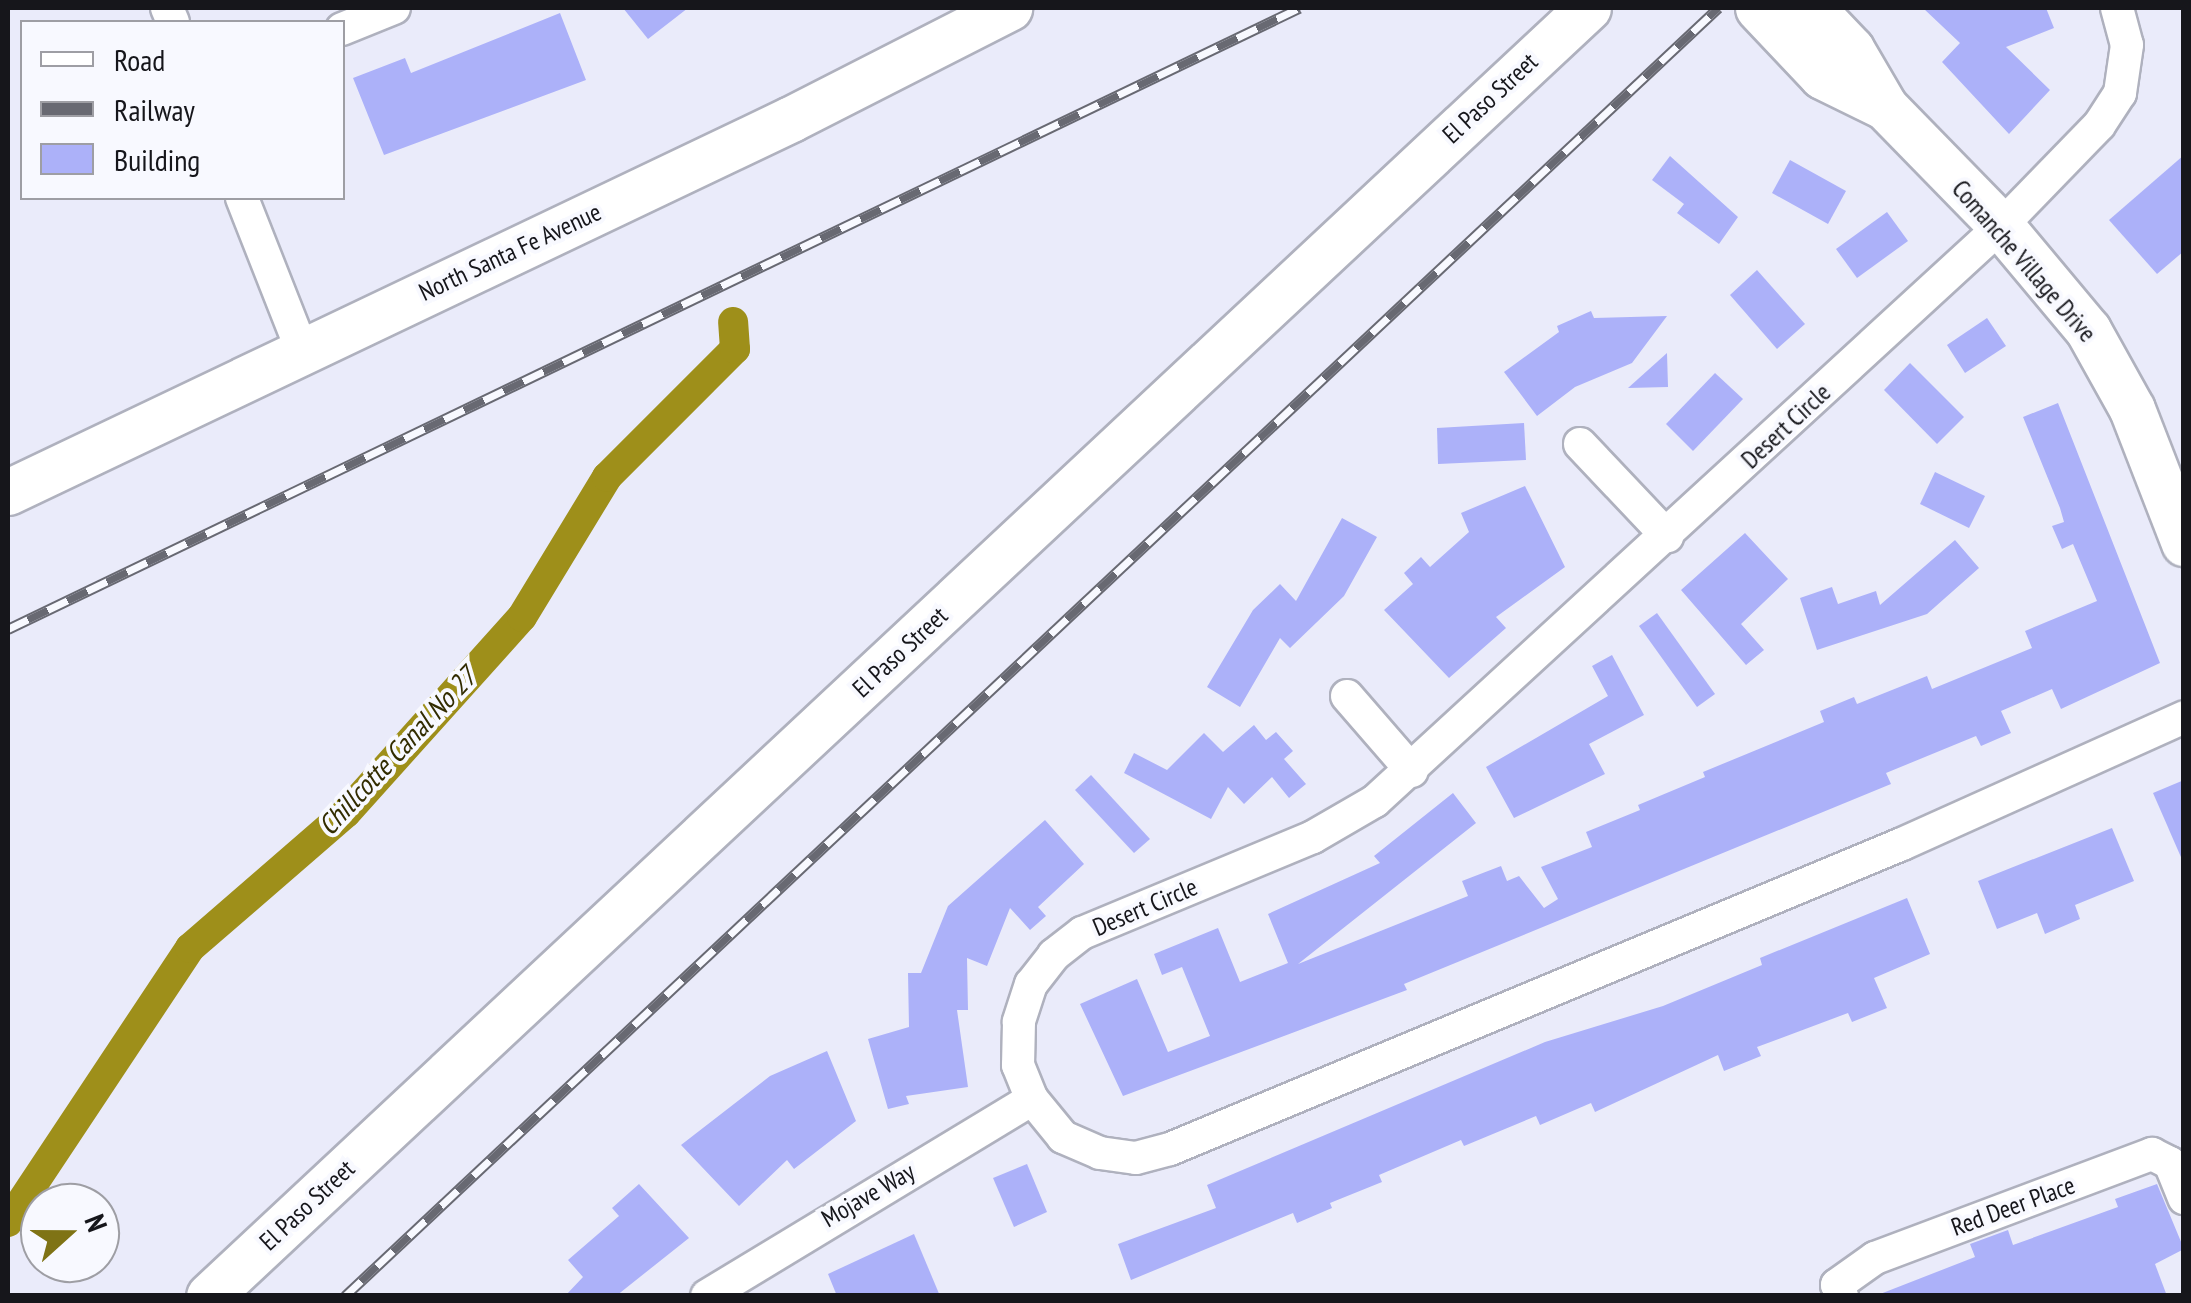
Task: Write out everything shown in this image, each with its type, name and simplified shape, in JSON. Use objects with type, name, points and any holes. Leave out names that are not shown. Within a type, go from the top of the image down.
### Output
[{"type":"main road","name":"North Santa Fe Avenue","points":[[8,492],[791,120],[1010,8]]},
{"type":"main road","name":"El Paso Street","points":[[209,1296],[1588,8]]},
{"type":"main road","name":"Comanche Village Drive","points":[[1758,8],[1822,76],[1884,107]]},
{"type":"main road","name":"Comanche Village Drive","points":[[1812,8],[1851,49],[1884,107],[2001,226],[2109,364],[2184,543]]},
{"type":"street","points":[[345,28],[394,8]]},
{"type":"street","name":"Desert Circle","points":[[2117,8],[2126,46],[2120,93],[2099,125],[2001,226],[1412,772],[1313,837],[1082,933],[1054,955],[1031,984],[1019,1022],[1018,1065],[1032,1099],[1063,1136],[1100,1153],[1136,1158],[1170,1149],[1902,844],[2184,717]]},
{"type":"street","points":[[243,200],[302,350]]},
{"type":"street","points":[[1580,444],[1666,536]]},
{"type":"street","points":[[1347,696],[1412,772]]},
{"type":"street","name":"Mojave Way","points":[[707,1296],[1032,1099]]},
{"type":"street","name":"Red Deer Place","points":[[1842,1296],[1837,1285],[1875,1258],[2152,1154],[2170,1164],[2184,1198]]},
{"type":"building","points":[[623,8],[688,8],[648,39]]},
{"type":"building","points":[[1923,8],[2046,8],[2054,28],[2006,47],[2050,90],[2009,134],[1942,62],[1960,43]]},
{"type":"building","points":[[560,13],[586,80],[384,155],[353,78],[405,58],[411,73]]},
{"type":"building","points":[[2184,155],[2184,251],[2157,274],[2109,220]]},
{"type":"building","points":[[1670,156],[1738,217],[1719,244],[1677,213],[1684,204],[1652,180]]},
{"type":"building","points":[[1790,160],[1846,191],[1828,224],[1772,193]]},
{"type":"building","points":[[1887,212],[1908,241],[1857,278],[1836,249]]},
{"type":"building","points":[[1757,270],[1805,324],[1777,349],[1730,295]]},
{"type":"building","points":[[1591,311],[1594,318],[1667,316],[1632,363],[1575,387],[1537,416],[1504,372],[1559,332],[1557,326]]},
{"type":"building","points":[[1987,318],[2006,346],[1965,373],[1947,345]]},
{"type":"building","points":[[1667,353],[1668,387],[1628,388]]},
{"type":"building","points":[[1910,363],[1964,417],[1937,444],[1884,390]]},
{"type":"building","points":[[1715,373],[1743,399],[1693,451],[1666,424]]},
{"type":"building","points":[[2058,403],[2160,663],[2061,709],[2052,689],[2001,711],[2011,733],[1981,746],[1976,736],[1886,773],[1891,784],[1404,984],[1407,990],[1123,1096],[1080,1004],[1137,979],[1168,1052],[1210,1036],[1182,967],[1162,975],[1154,954],[1218,928],[1240,982],[1288,963],[1268,914],[1380,863],[1374,856],[1453,793],[1476,823],[1298,964],[1468,896],[1462,881],[1501,866],[1507,881],[1519,876],[1544,908],[1558,899],[1541,867],[1592,847],[1586,832],[1705,777],[1703,772],[1824,722],[1820,711],[1854,697],[1857,704],[1927,676],[1932,689],[2032,648],[2025,631],[2097,601],[2073,544],[2062,549],[2052,526],[2064,522],[2023,417]]},
{"type":"building","points":[[1524,423],[1526,460],[1438,464],[1437,428]]},
{"type":"building","points":[[1935,472],[1985,496],[1969,528],[1920,504]]},
{"type":"building","points":[[1525,486],[1565,567],[1496,617],[1506,628],[1449,678],[1384,610],[1413,584],[1404,573],[1421,557],[1430,567],[1469,532],[1461,513]]},
{"type":"building","points":[[1342,518],[1377,537],[1344,596],[1290,648],[1280,638],[1240,707],[1207,687],[1253,610],[1280,584],[1296,601]]},
{"type":"building","points":[[1745,533],[1788,579],[1741,624],[1764,650],[1746,665],[1681,590]]},
{"type":"building","points":[[1955,540],[1979,568],[1927,614],[1817,650],[1800,598],[1832,587],[1838,604],[1876,591],[1880,605]]},
{"type":"building","points":[[1657,613],[1715,694],[1697,707],[1639,626]]},
{"type":"building","points":[[1612,655],[1644,715],[1589,744],[1605,774],[1514,818],[1486,767],[1608,696],[1592,666]]},
{"type":"building","points":[[1254,725],[1266,740],[1276,732],[1293,751],[1284,759],[1306,784],[1289,798],[1272,777],[1244,804],[1228,787],[1211,819],[1124,773],[1134,753],[1167,770],[1204,733],[1223,752]]},
{"type":"building","points":[[1091,775],[1150,839],[1134,853],[1075,790]]},
{"type":"building","points":[[2184,780],[2184,864],[2153,793]]},
{"type":"building","points":[[1045,820],[1084,864],[1038,907],[1046,916],[1030,930],[1010,908],[987,966],[967,958],[968,1010],[957,1010],[968,1087],[906,1096],[909,1104],[888,1109],[868,1039],[909,1027],[908,973],[921,973],[948,906]]},
{"type":"building","points":[[2112,828],[2134,881],[2075,905],[2080,919],[2045,934],[2037,913],[1997,929],[1978,881]]},
{"type":"building","points":[[1907,898],[1930,954],[1874,978],[1887,1008],[1852,1022],[1848,1013],[1757,1047],[1761,1056],[1724,1071],[1718,1055],[1595,1112],[1591,1103],[1540,1125],[1536,1116],[1464,1146],[1461,1140],[1379,1175],[1382,1182],[1330,1203],[1332,1208],[1297,1223],[1293,1213],[1131,1280],[1118,1244],[1216,1208],[1207,1185],[1545,1042],[1663,1006],[1762,965],[1760,958]]},
{"type":"building","points":[[827,1051],[856,1121],[794,1169],[787,1160],[739,1206],[681,1145],[770,1076]]},
{"type":"building","points":[[1027,1164],[1047,1212],[1014,1227],[993,1178]]},
{"type":"building","points":[[639,1184],[689,1238],[616,1296],[565,1296],[583,1277],[568,1260],[619,1216],[612,1208]]},
{"type":"building","points":[[2157,1184],[2184,1249],[2155,1264],[2167,1296],[1875,1296],[1975,1257],[1970,1244],[2008,1230],[2013,1245],[2118,1207],[2115,1199]]},
{"type":"building","points":[[914,1234],[940,1296],[837,1296],[828,1274]]},
{"type":"waterway","name":"Chillcotte Canal No 27","points":[[8,1222],[190,948],[346,813],[522,617],[607,477],[735,349],[733,322]]},
{"type":"railway","points":[[8,629],[1299,8]]},
{"type":"railway","points":[[345,1296],[1718,8]]}]
